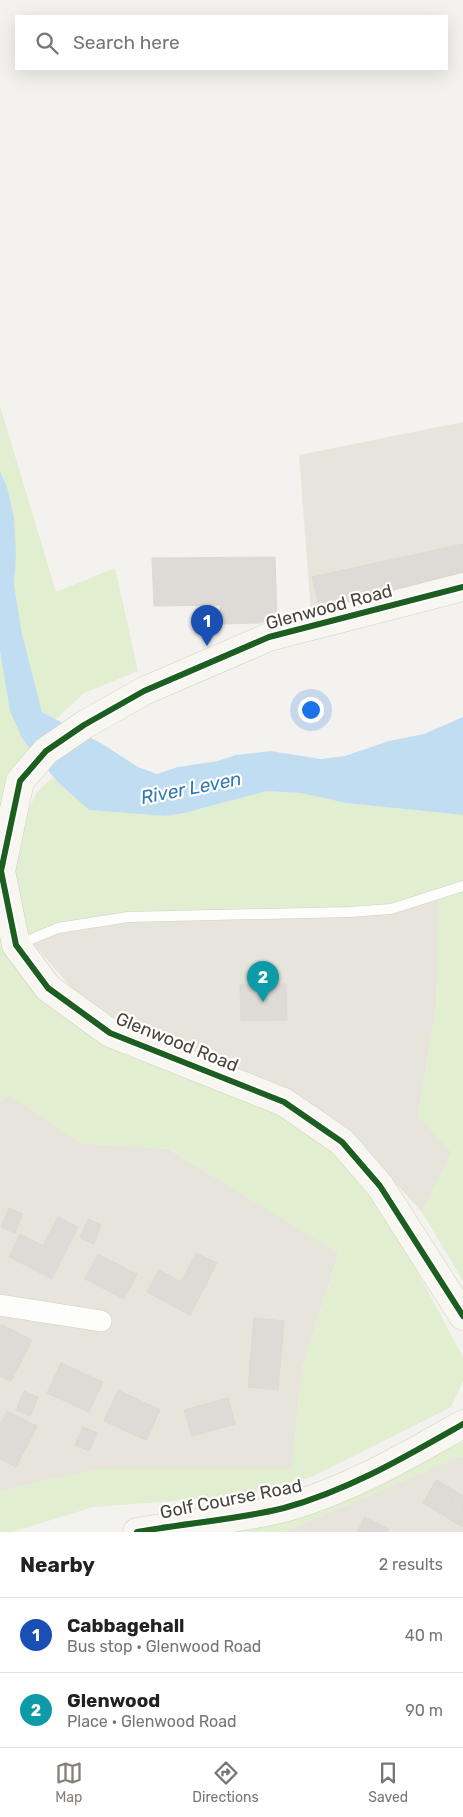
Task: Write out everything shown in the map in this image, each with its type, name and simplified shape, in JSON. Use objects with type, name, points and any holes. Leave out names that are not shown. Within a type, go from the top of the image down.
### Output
[{"type":"street","name":"Glenwood Road","points":[[463,587],[269,637],[144,691],[84,725],[46,751],[20,781],[1,871],[16,945],[48,988],[110,1032],[284,1102],[342,1142],[380,1186],[463,1316]]},
{"type":"street","points":[[0,1305],[101,1321]]},
{"type":"street","name":"Golf Course Road","points":[[136,1532],[282,1508],[334,1492],[384,1469],[463,1424]]},
{"type":"lane","points":[[16,945],[58,928],[128,917],[349,912],[392,909],[463,886]]},
{"type":"shaded area","points":[[463,422],[463,590],[312,626],[299,455]]},
{"type":"shaded area","points":[[436,895],[439,914],[436,1010],[418,1116],[452,1152],[422,1212],[388,1175],[159,1042],[82,1000],[30,940],[58,928]]},
{"type":"shaded area","points":[[10,1095],[81,1143],[169,1149],[339,1253],[302,1368],[292,1469],[99,1469],[18,1487],[0,1493],[0,1101]]},
{"type":"shaded area","points":[[461,1456],[463,1457],[463,1532],[284,1532]]},
{"type":"green space","points":[[0,406],[56,592],[115,568],[138,671],[84,693],[56,719],[42,712],[22,634],[14,584],[16,555],[7,487],[0,471]]},
{"type":"green space","points":[[0,651],[6,679],[35,756],[1,871],[48,988],[280,1108],[350,1162],[389,1219],[463,1357],[463,1381],[451,1407],[312,1477],[241,1496],[93,1507],[12,1532],[0,1532],[0,1493],[18,1487],[99,1469],[292,1469],[302,1368],[339,1254],[170,1149],[81,1143],[10,1095],[0,1101]]},
{"type":"green space","points":[[53,777],[89,810],[165,816],[184,813],[267,791],[301,793],[346,803],[463,815],[463,1281],[422,1212],[452,1152],[418,1116],[436,1010],[439,914],[436,895],[391,909],[128,917],[30,940],[17,912],[9,851],[37,792]]},
{"type":"green space","points":[[463,1442],[463,1457],[461,1456],[284,1532],[220,1532],[324,1506]]},
{"type":"water","name":"River Leven","points":[[0,471],[7,487],[14,518],[16,555],[14,584],[22,634],[42,712],[104,745],[138,767],[157,774],[178,767],[218,761],[236,755],[270,751],[321,759],[345,756],[389,741],[424,734],[463,717],[463,815],[346,803],[301,793],[267,791],[184,813],[165,816],[89,810],[59,783],[35,756],[22,738],[10,711],[0,651]]},
{"type":"building","points":[[463,544],[463,576],[320,608],[312,577]]},
{"type":"building","points":[[275,557],[277,617],[259,623],[221,624],[220,605],[154,606],[152,558]]},
{"type":"building","points":[[286,984],[287,1020],[241,1021],[240,985]]},
{"type":"building","points":[[9,1208],[23,1214],[15,1233],[1,1227]]},
{"type":"building","points":[[58,1217],[78,1227],[52,1279],[9,1257],[20,1234],[43,1246]]},
{"type":"building","points":[[88,1219],[101,1225],[94,1244],[80,1238]]},
{"type":"building","points":[[196,1253],[217,1263],[190,1315],[147,1292],[159,1270],[181,1282]]},
{"type":"building","points":[[98,1254],[137,1274],[124,1299],[85,1279]]},
{"type":"building","points":[[254,1318],[284,1321],[278,1390],[248,1387]]},
{"type":"building","points":[[2,1325],[32,1340],[11,1381],[0,1376],[0,1329]]},
{"type":"building","points":[[61,1363],[103,1382],[89,1412],[47,1393]]},
{"type":"building","points":[[118,1390],[160,1410],[146,1440],[104,1421]]},
{"type":"building","points":[[24,1391],[38,1397],[30,1416],[16,1410]]},
{"type":"building","points":[[228,1398],[235,1424],[192,1436],[184,1410]]},
{"type":"building","points":[[7,1411],[37,1426],[16,1467],[0,1459],[0,1425]]},
{"type":"building","points":[[83,1427],[97,1433],[89,1451],[75,1445]]},
{"type":"building","points":[[436,1480],[457,1492],[443,1515],[423,1503]]},
{"type":"building","points":[[457,1492],[463,1496],[462,1527],[443,1515]]},
{"type":"building","points":[[365,1517],[389,1529],[388,1532],[357,1532]]},
{"type":"cycle path","points":[[463,587],[269,637],[144,691],[84,725],[46,751],[20,781],[1,871],[16,945],[48,988],[110,1033],[284,1102],[342,1142],[380,1186],[463,1316]]},
{"type":"cycle path","points":[[137,1532],[248,1516],[308,1501],[376,1472],[463,1424]]},
{"type":"place","name":"Cabbagehall","points":[[207,646]]},
{"type":"place","name":"Glenwood","points":[[263,1002]]}]
